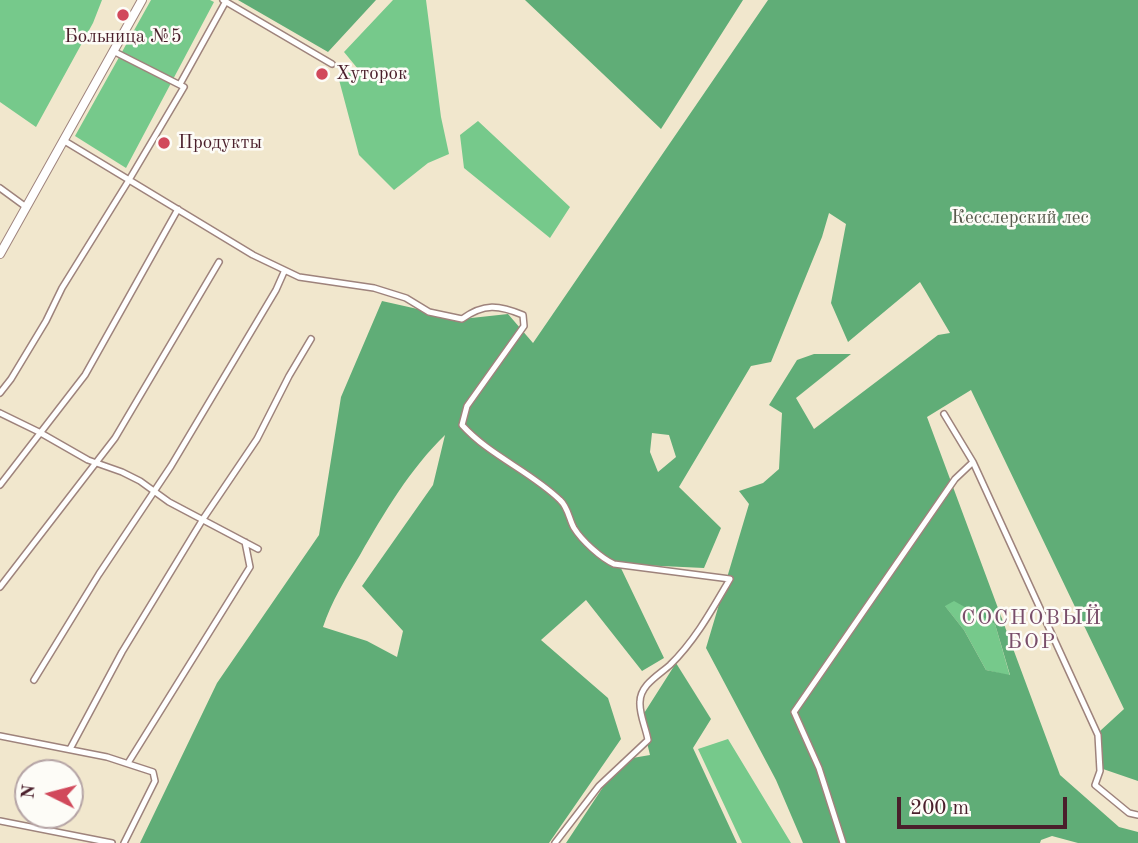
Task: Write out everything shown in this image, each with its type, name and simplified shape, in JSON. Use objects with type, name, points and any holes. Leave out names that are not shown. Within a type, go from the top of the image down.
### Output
[{"type":"main road","points":[[0,254],[142,0]]},
{"type":"street","points":[[0,393],[130,180],[225,1],[332,64]]},
{"type":"street","points":[[113,51],[182,85]]},
{"type":"street","points":[[63,140],[284,272],[299,277],[374,288],[406,298],[429,312],[462,319],[473,311],[502,306],[523,315],[524,326],[467,406],[462,425],[477,442],[537,481],[563,502],[576,531],[600,558],[614,564],[730,579],[705,621],[672,663],[652,679],[642,692],[640,702],[648,740],[599,786],[555,843]]},
{"type":"street","points":[[0,188],[26,207]]},
{"type":"street","points":[[0,485],[85,375],[178,209]]},
{"type":"street","points":[[0,587],[115,438],[219,262]]},
{"type":"street","points":[[34,680],[153,491],[276,290],[284,272]]},
{"type":"street","points":[[70,749],[122,652],[203,519],[257,439],[311,339]]},
{"type":"street","points":[[0,413],[88,460],[122,472],[258,549]]},
{"type":"street","points":[[944,414],[973,462],[1098,735],[1100,771],[1095,785],[1129,813],[1138,815]]},
{"type":"street","points":[[843,843],[819,768],[794,712],[955,479],[973,462]]},
{"type":"street","points":[[128,763],[250,567],[245,541]]},
{"type":"street","points":[[0,736],[70,749],[153,772],[155,781],[124,843]]},
{"type":"street","points":[[0,821],[111,843]]},
{"type":"green space","points":[[0,0],[102,0],[93,23],[36,127],[0,102]]},
{"type":"green space","points":[[151,0],[214,2],[126,168],[75,136]]},
{"type":"green space","points":[[238,0],[376,0],[328,52]]},
{"type":"green space","points":[[393,0],[426,0],[441,117],[449,154],[428,163],[394,190],[359,155],[338,76],[358,69],[344,52]]},
{"type":"green space","points":[[525,0],[743,0],[661,129]]},
{"type":"green space","name":"Кесслерский лес","points":[[768,0],[1138,0],[1138,781],[1103,769],[1100,731],[1124,709],[971,390],[927,417],[1060,775],[1119,827],[1138,832],[1138,843],[1078,843],[1052,836],[1040,843],[803,843],[776,780],[706,648],[749,504],[739,491],[763,483],[779,469],[782,413],[769,405],[797,360],[814,354],[851,354],[796,398],[814,429],[938,335],[950,333],[920,282],[848,342],[831,303],[846,224],[829,213],[822,237],[771,362],[751,366],[679,487],[721,528],[704,568],[619,564],[664,658],[642,671],[586,600],[541,640],[608,698],[621,739],[549,843],[140,843],[217,683],[319,535],[341,397],[382,301],[462,319],[508,314],[533,343]],"holes":[[[652,433],[669,435],[676,457],[658,472],[650,452]],[[445,435],[433,485],[362,586],[403,631],[397,657],[367,641],[323,627],[339,590],[378,523],[432,448]],[[954,601],[995,624],[1010,675],[986,670],[964,630],[945,606]]]},
{"type":"green space","points":[[478,121],[570,207],[550,238],[464,168],[460,135]]},
{"type":"green space","points":[[954,600],[995,624],[1010,676],[986,670],[964,630],[944,605]]},
{"type":"green space","points":[[676,663],[711,719],[693,748],[737,843],[566,843],[621,760],[650,755],[641,718]]},
{"type":"green space","points":[[728,739],[791,843],[742,843],[698,749]]},
{"type":"place","name":"Больница №5","points":[[123,15]]},
{"type":"place","name":"Хуторок","points":[[322,74]]},
{"type":"place","name":"Продукты","points":[[164,143]]},
{"type":"district","name":"СОСНОВЫЙ БОР","points":[[1032,630]]}]
